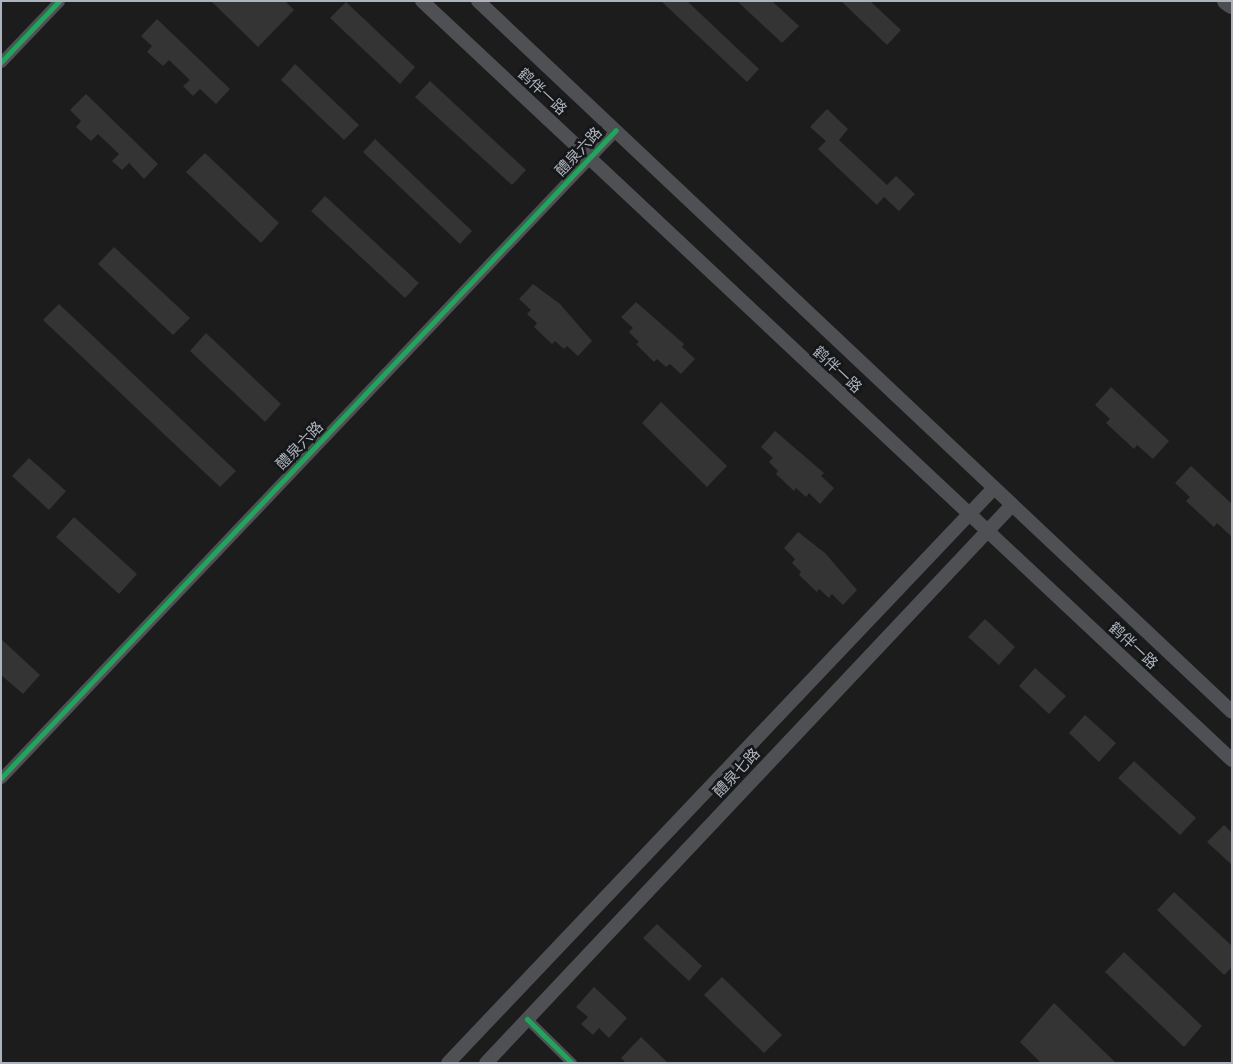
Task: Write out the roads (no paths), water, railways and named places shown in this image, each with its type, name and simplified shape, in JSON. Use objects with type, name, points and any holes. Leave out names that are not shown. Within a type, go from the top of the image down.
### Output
[{"type":"highway","points":[[1226,1],[1232,5]]},
{"type":"main road","name":"鹤伴一路","points":[[422,1],[986,532],[1232,760]]},
{"type":"main road","name":"鹤伴一路","points":[[478,1],[1232,712]]},
{"type":"main road","points":[[448,1063],[967,514],[994,488]]},
{"type":"main road","name":"醴泉七路","points":[[486,1063],[1012,505]]},
{"type":"street","points":[[1,62],[59,1]]},
{"type":"street","name":"醴泉六路","points":[[1,778],[616,130]]},
{"type":"street","points":[[527,1019],[572,1063]]}]
